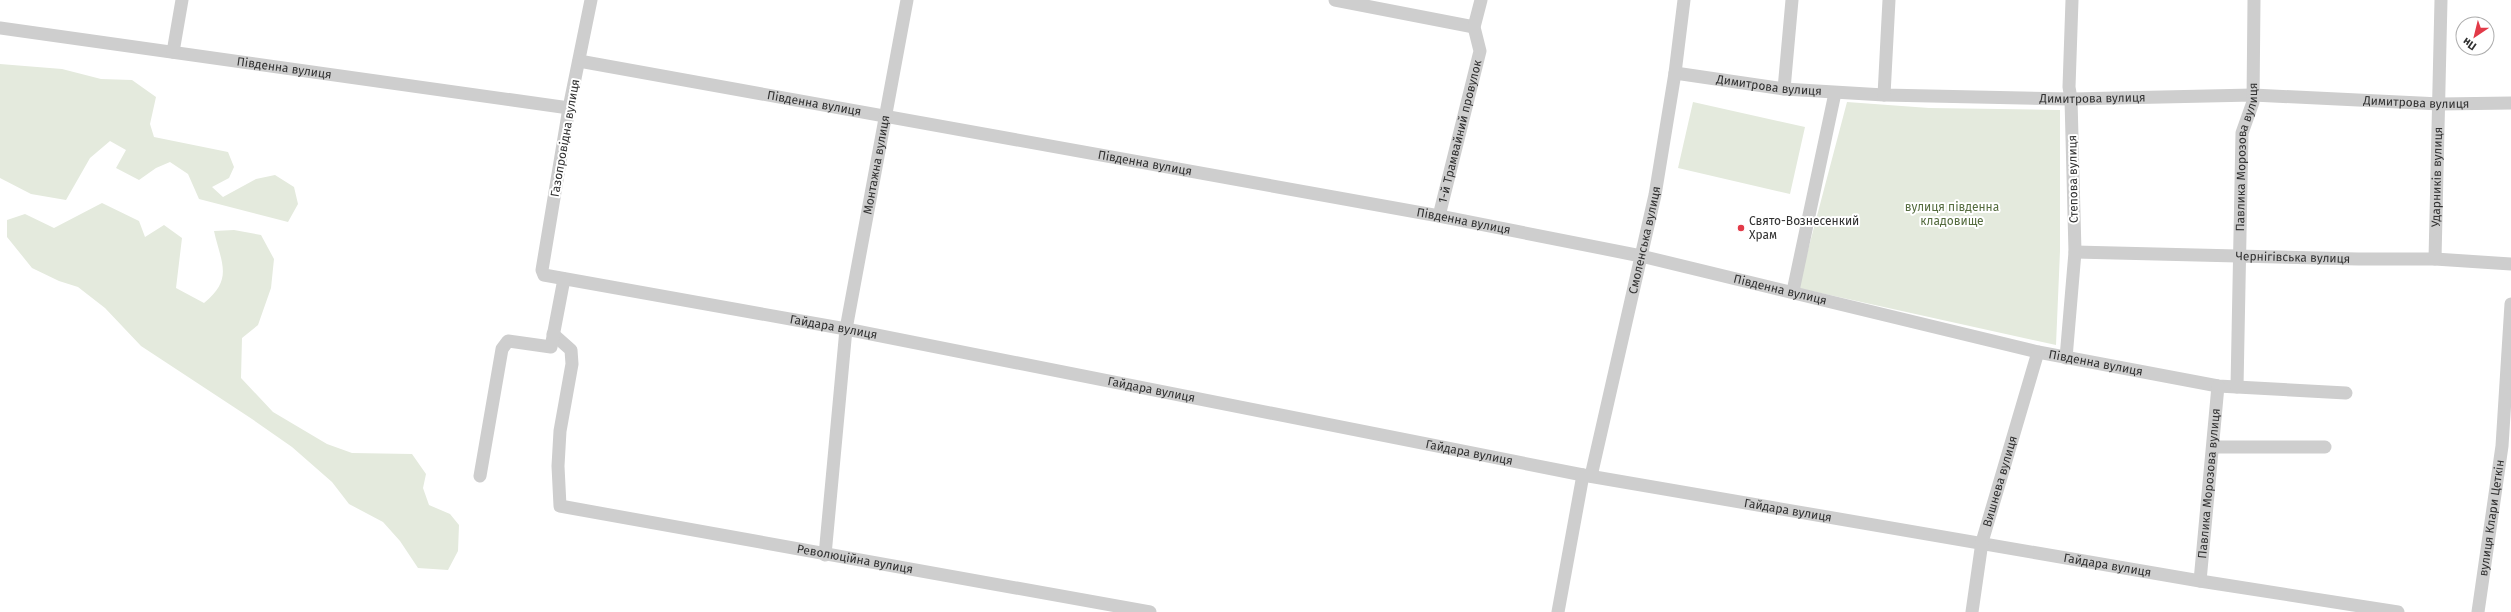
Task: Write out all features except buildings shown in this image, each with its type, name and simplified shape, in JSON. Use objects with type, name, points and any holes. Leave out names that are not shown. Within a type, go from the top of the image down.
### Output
[{"type":"street","points":[[173,52],[182,0]]},
{"type":"street","name":"Газопровідна вулиця","points":[[544,275],[542,270],[569,108],[591,0]]},
{"type":"street","name":"Монтажна вулиця","points":[[825,555],[846,329],[907,0]]},
{"type":"street","points":[[1335,0],[1474,27]]},
{"type":"street","name":"1-й Трамвайний провулок","points":[[1439,216],[1480,51],[1474,27],[1481,0]]},
{"type":"street","name":"Смоленська вулиця","points":[[1558,612],[1587,476],[1655,195],[1675,73],[1684,0]]},
{"type":"street","points":[[1784,89],[1792,0]]},
{"type":"street","points":[[1884,95],[1889,0]]},
{"type":"street","name":"Степова вулиця","points":[[2066,358],[2075,252],[2071,99],[2069,87],[2072,0]]},
{"type":"street","name":"Павлика Морозова вулиця","points":[[2237,386],[2242,132],[2253,102],[2254,0]]},
{"type":"street","name":"Ударників вулиця","points":[[2435,259],[2440,104],[2441,0]]},
{"type":"street","name":"Південна вулиця","points":[[0,28],[569,108]]},
{"type":"street","name":"Південна вулиця","points":[[579,61],[886,115],[1439,216],[1641,256],[1793,291],[2066,358],[2218,386],[2346,393]]},
{"type":"street","name":"Димитрова вулиця","points":[[1675,73],[1784,89],[1884,95],[2071,99],[2253,95],[2440,104],[2511,103]]},
{"type":"street","points":[[1793,291],[1834,93]]},
{"type":"street","name":"Чернігівська вулиця","points":[[2075,252],[2435,259],[2511,264]]},
{"type":"street","name":"Гайдара вулиця","points":[[544,275],[564,280],[846,329],[1587,476],[1982,542],[2200,581],[2398,612]]},
{"type":"street","points":[[480,476],[502,349],[508,341],[551,347],[564,280]]},
{"type":"street","name":"вулиця Клари Цеткін","points":[[2478,612],[2506,446],[2511,304]]},
{"type":"street","name":"Революційна вулиця","points":[[553,334],[571,350],[572,364],[560,431],[558,466],[560,506],[825,555],[1150,612]]},
{"type":"street","name":"Вишнева вулиця","points":[[1972,612],[1982,542],[2038,352]]},
{"type":"street","name":"Павлика Морозова вулиця","points":[[2200,581],[2218,386]]},
{"type":"street","points":[[2212,447],[2325,446]]},
{"type":"green space","points":[[0,64],[62,69],[101,79],[132,80],[156,97],[150,124],[154,137],[228,152],[234,167],[229,178],[212,187],[223,197],[256,179],[275,175],[294,187],[298,204],[288,222],[199,199],[188,174],[170,162],[156,168],[139,180],[116,168],[126,150],[110,141],[90,158],[66,200],[31,194],[0,178]]},
{"type":"green space","points":[[1693,102],[1805,127],[1790,194],[1678,168]]},
{"type":"green space","name":"вулиця південна кладовище","points":[[1847,102],[1929,108],[2060,110],[2060,251],[2056,345],[1798,288]]},
{"type":"green space","points":[[102,203],[139,221],[145,237],[164,225],[182,238],[176,288],[204,303],[219,286],[222,278],[222,262],[214,231],[234,230],[261,235],[274,259],[271,288],[258,325],[242,338],[241,378],[273,412],[327,444],[352,453],[412,454],[426,474],[423,488],[429,505],[450,514],[459,525],[458,551],[448,570],[418,568],[400,541],[383,522],[349,504],[332,482],[292,447],[141,346],[105,308],[78,287],[59,281],[32,268],[7,237],[7,220],[25,214],[54,228]]},
{"type":"place","name":"Свято-Вознесенкий Храм","points":[[1741,228]]}]
